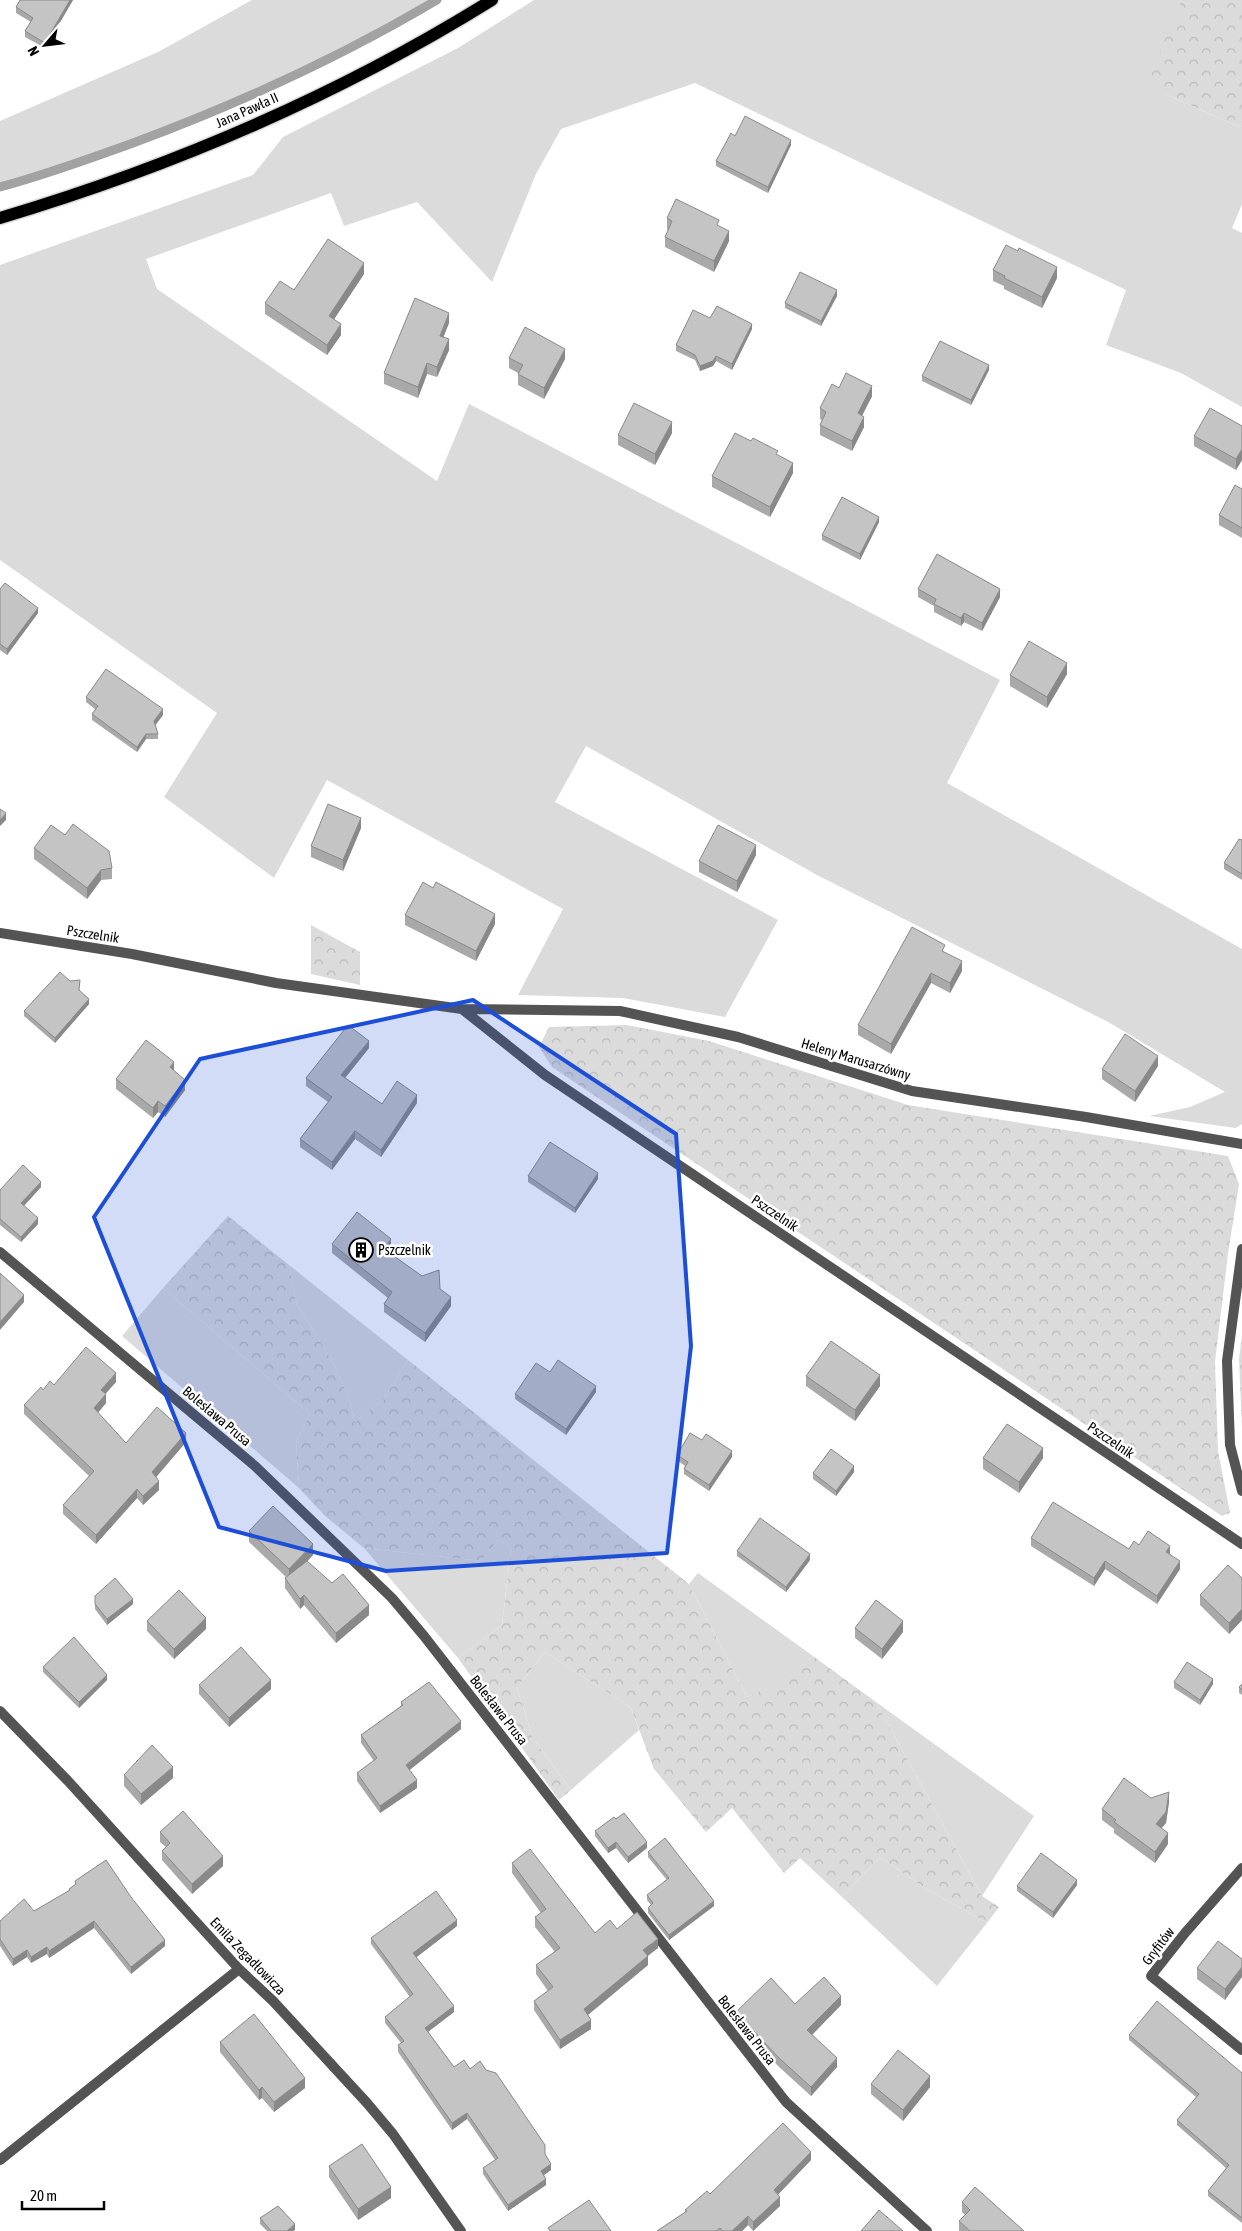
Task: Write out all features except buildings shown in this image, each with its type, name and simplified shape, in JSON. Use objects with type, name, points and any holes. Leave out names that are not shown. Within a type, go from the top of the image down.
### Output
[{"type":"main road","name":"Jana Pawła II","points":[[0,218],[149,167],[269,117],[381,62],[492,0]]},
{"type":"street","name":"Pszczelnik","points":[[0,933],[132,954],[276,983],[462,1009],[545,1075],[1242,1544]]},
{"type":"street","name":"Heleny Marusarzówny","points":[[462,1009],[620,1011],[738,1037],[912,1091],[1086,1117],[1242,1144]]},
{"type":"street","points":[[1242,1248],[1227,1361],[1230,1445],[1242,1491]]},
{"type":"street","name":"Bolesława Prusa","points":[[0,1252],[254,1466],[392,1598],[424,1636],[786,2102],[927,2231]]},
{"type":"street","name":"Emila Zegadłowicza","points":[[0,1712],[68,1781],[239,1969],[273,2001],[367,2103],[393,2134],[461,2231]]},
{"type":"street","name":"Gryfitów","points":[[1242,1868],[1185,1933],[1151,1976],[1242,2050]]},
{"type":"street","points":[[0,2160],[239,1969]]},
{"type":"highlighted area","points":[[473,1000],[676,1134],[691,1346],[667,1553],[386,1571],[219,1527],[94,1217],[200,1059]]},
{"type":"green space","points":[[252,0],[442,0],[430,9],[347,53],[179,128],[0,186],[0,121],[158,52]]},
{"type":"green space","points":[[534,0],[1182,0],[1165,94],[1242,128],[1242,204],[1232,228],[1242,233],[1242,407],[1181,373],[1106,345],[1126,290],[695,83],[561,129],[536,174],[492,282],[417,202],[344,226],[331,193],[146,259],[157,289],[437,481],[469,404],[1000,680],[947,783],[1242,949],[1242,1124],[1236,1128],[1149,1116],[1190,1107],[1225,1092],[1110,1023],[817,875],[586,746],[555,802],[778,920],[725,1017],[623,998],[518,995],[563,909],[327,780],[274,878],[164,797],[217,713],[0,560],[0,265],[253,175],[283,137],[458,48]]},
{"type":"green space","points":[[1182,0],[1242,0],[1242,128],[1165,94],[1150,75]]},
{"type":"green space","points":[[311,925],[360,952],[360,985],[311,974]]},
{"type":"green space","points":[[627,1025],[709,1041],[908,1105],[1228,1156],[1239,1184],[1228,1254],[1215,1362],[1218,1451],[1230,1513],[1222,1516],[552,1067],[539,1047],[549,1027]]},
{"type":"green space","points":[[228,1216],[289,1265],[297,1305],[331,1359],[348,1395],[355,1422],[383,1400],[408,1360],[689,1584],[747,1697],[783,1682],[813,1656],[876,1702],[982,1896],[999,1907],[987,1923],[928,1890],[880,1857],[842,1897],[800,1858],[784,1873],[732,1808],[706,1832],[654,1769],[631,1708],[545,1652],[517,1688],[533,1738],[571,1790],[559,1800],[458,1658],[502,1625],[511,1548],[499,1539],[481,1561],[364,1548],[324,1515],[299,1488],[296,1442],[310,1414],[163,1288]]},
{"type":"green space","points":[[289,1265],[408,1360],[383,1400],[355,1422],[348,1395],[331,1359],[297,1305]]},
{"type":"green space","points":[[163,1288],[310,1414],[296,1442],[299,1488],[122,1336]]},
{"type":"green space","points":[[1242,1336],[1242,1428],[1239,1359]]},
{"type":"green space","points":[[499,1539],[511,1548],[502,1625],[458,1658],[364,1548],[481,1561]]},
{"type":"green space","points":[[698,1573],[813,1656],[783,1683],[747,1697],[689,1584]]},
{"type":"green space","points":[[545,1652],[631,1708],[639,1730],[571,1790],[533,1738],[517,1688]]},
{"type":"green space","points":[[876,1702],[1034,1816],[982,1896]]},
{"type":"green space","points":[[880,1857],[928,1890],[987,1923],[937,1986],[842,1897]]},
{"type":"waterway","points":[[0,187],[100,155],[250,96],[364,41],[437,0]]},
{"type":"place","name":"Pszczelnik","points":[[361,1250]]}]
